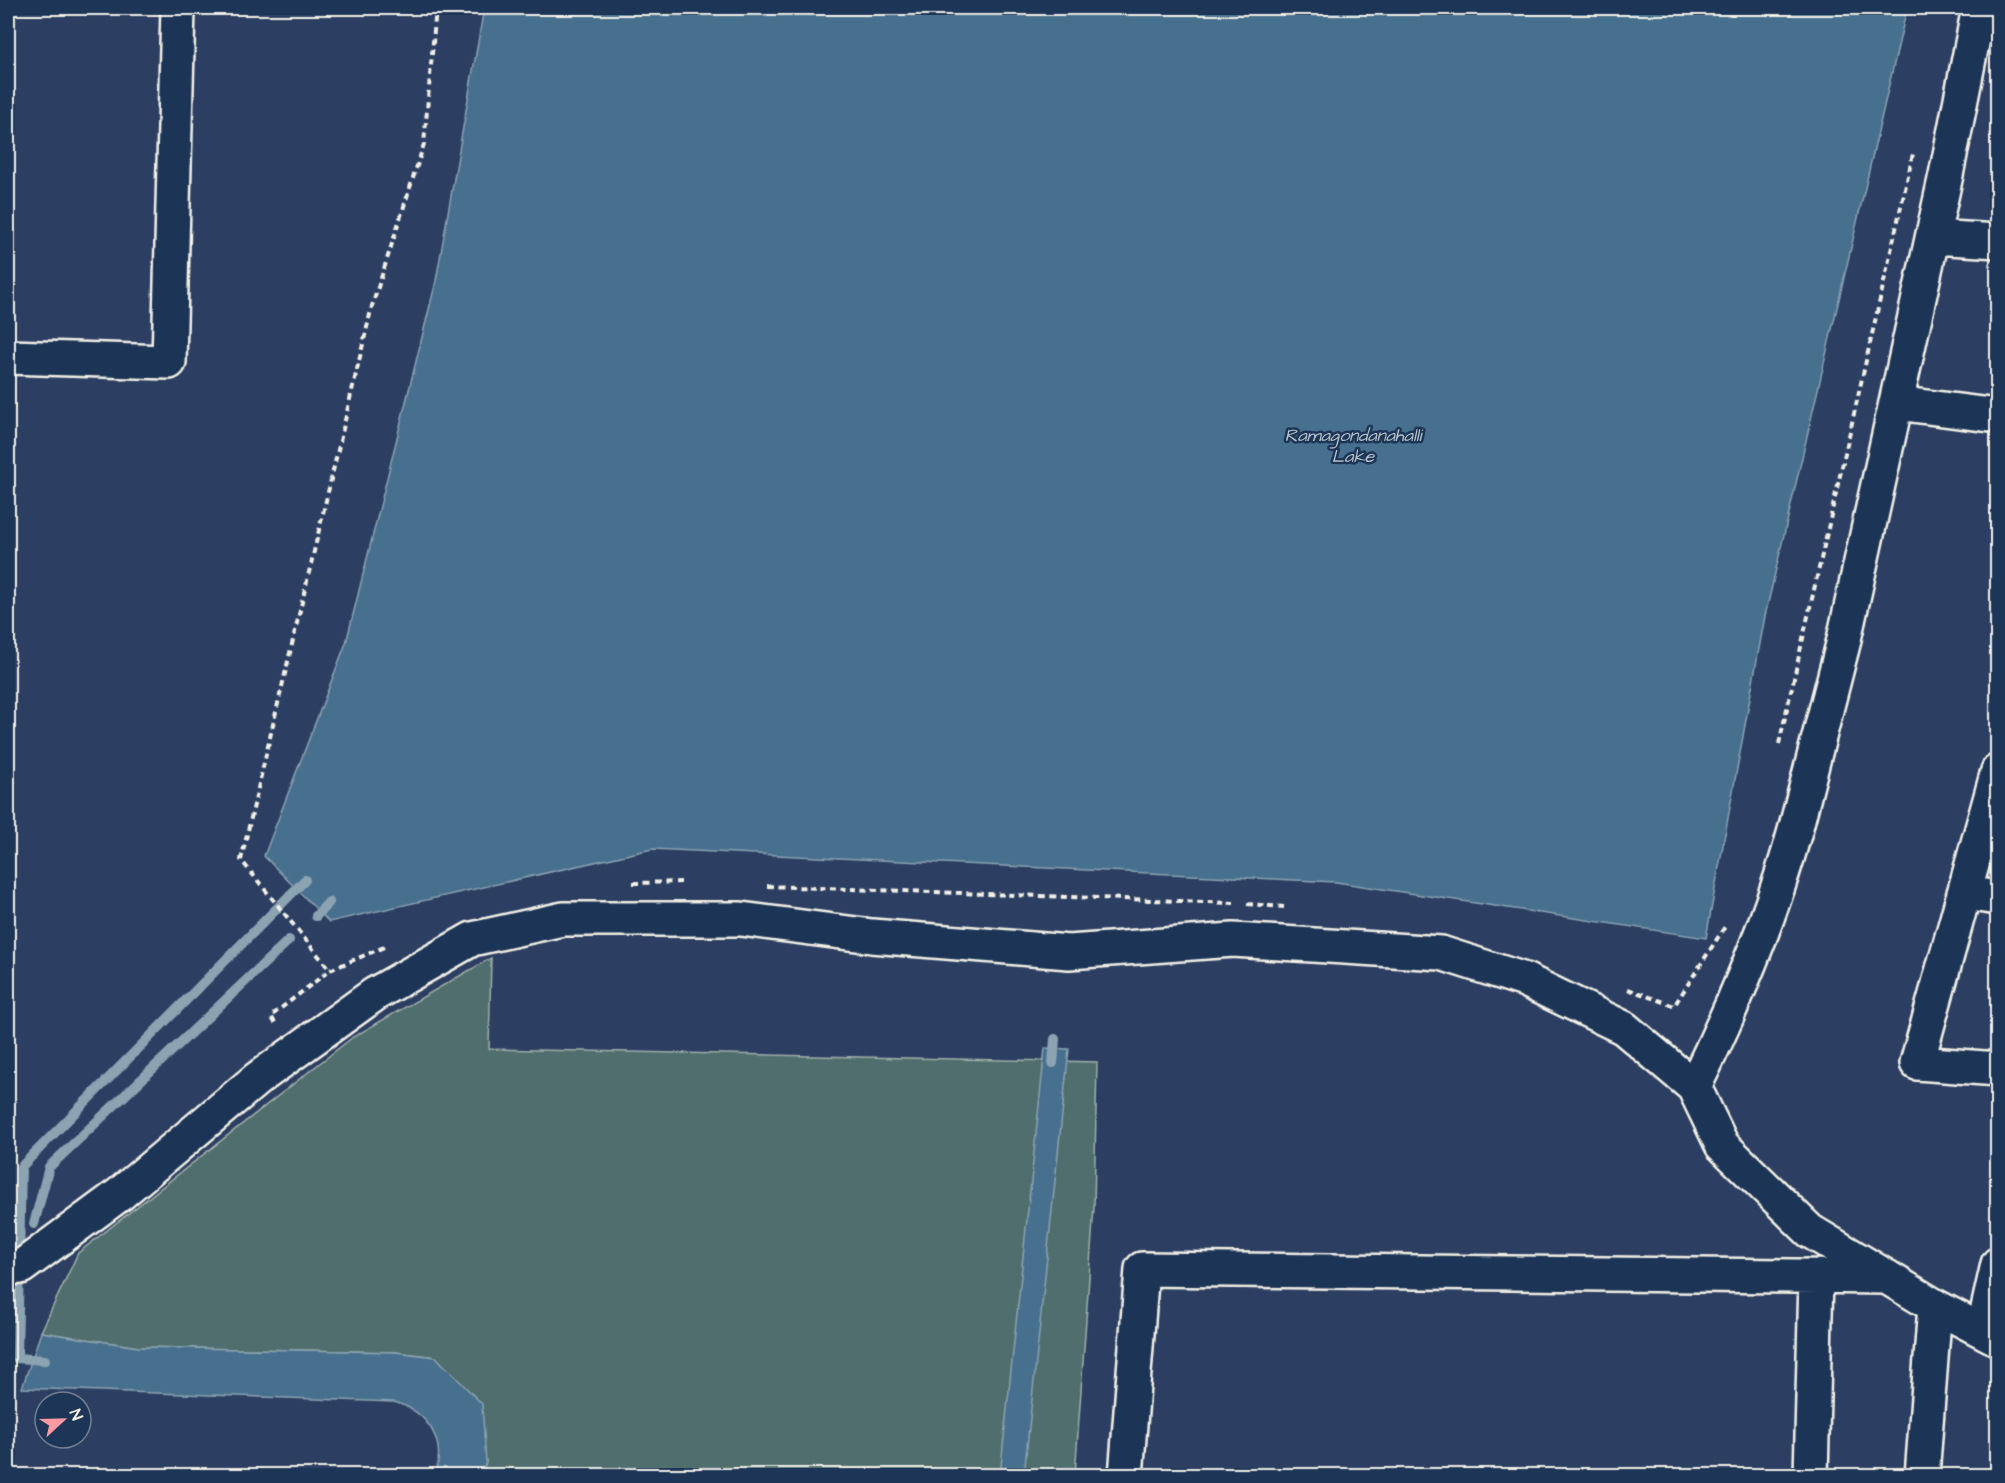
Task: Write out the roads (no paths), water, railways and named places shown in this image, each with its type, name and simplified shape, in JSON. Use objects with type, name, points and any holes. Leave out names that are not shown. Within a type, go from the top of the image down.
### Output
[{"type":"street","points":[[8,357],[169,362],[178,8]]},
{"type":"street","points":[[1694,1087],[1738,996],[1788,857],[1843,644],[1933,237],[1979,8]]},
{"type":"street","points":[[1933,237],[1998,240]]},
{"type":"street","points":[[1896,403],[1998,416]]},
{"type":"street","points":[[1997,776],[1917,1063],[1998,1069]]},
{"type":"street","points":[[1964,893],[1998,898]]},
{"type":"street","points":[[8,1268],[21,1267],[120,1194],[257,1079],[375,994],[472,939],[563,919],[741,919],[872,936],[1069,951],[1233,940],[1441,953],[1525,980],[1624,1028],[1694,1087],[1722,1145],[1810,1231],[1935,1306],[1990,1335],[1998,1264]]},
{"type":"street","points":[[1126,1476],[1142,1269],[1888,1277]]},
{"type":"street","points":[[1811,1476],[1816,1277]]},
{"type":"street","points":[[1922,1476],[1935,1306]]},
{"type":"water","name":"Ramagondanahalli Lake","points":[[484,8],[1907,8],[1765,616],[1706,938],[1336,882],[652,849],[329,922],[264,856],[346,643],[436,281]]},
{"type":"water","points":[[1045,1048],[1069,1049],[1024,1475],[1000,1475]]},
{"type":"water","points":[[41,1332],[138,1347],[395,1352],[436,1357],[482,1404],[486,1462],[481,1475],[434,1475],[438,1463],[438,1451],[432,1430],[416,1413],[394,1402],[22,1388]]},
{"type":"waterway","points":[[45,1360],[17,1358],[21,1167],[305,880]]},
{"type":"waterway","points":[[316,916],[329,902]]},
{"type":"waterway","points":[[34,1224],[49,1167],[289,940]]},
{"type":"waterway","points":[[1053,1063],[1055,1039]]}]
